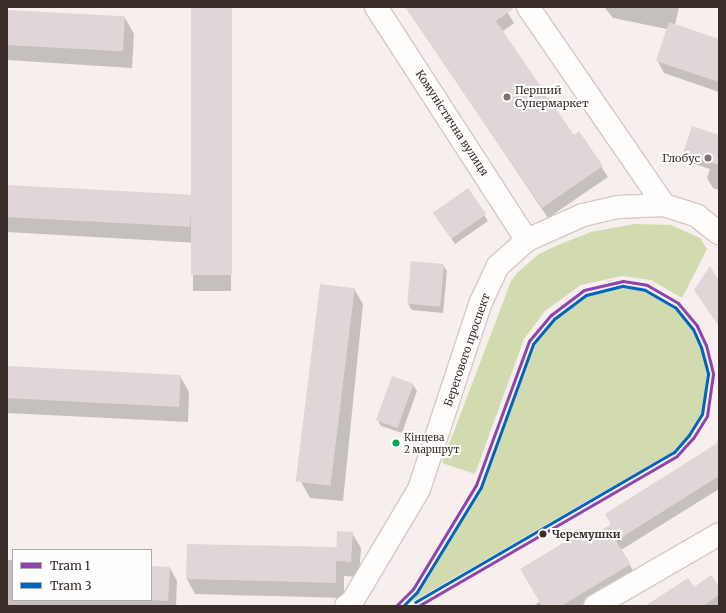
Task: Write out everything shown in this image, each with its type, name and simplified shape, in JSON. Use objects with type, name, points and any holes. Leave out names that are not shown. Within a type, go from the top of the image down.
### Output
[{"type":"street","name":"Комуністична вулиця","points":[[376,7],[527,240]]},
{"type":"street","points":[[528,7],[664,205]]},
{"type":"street","name":"Берегового проспект","points":[[346,606],[352,602],[419,489],[481,302],[498,266],[527,240],[583,215],[618,207],[664,205],[697,216],[719,233]]},
{"type":"street","points":[[596,606],[719,534]]},
{"type":"green space","points":[[634,224],[671,225],[700,238],[707,249],[682,298],[651,280],[622,276],[581,285],[545,311],[524,339],[475,474],[442,463],[511,281],[517,273],[539,254],[558,245],[591,232]]},
{"type":"green space","points":[[621,288],[646,291],[676,308],[693,328],[703,352],[708,377],[707,398],[702,415],[688,436],[672,452],[412,602],[483,486],[534,347],[554,319],[588,295]]},
{"type":"building","points":[[191,7],[232,7],[232,275],[191,275]]},
{"type":"building","name":"Перший Супермаркет","points":[[405,7],[516,7],[496,21],[574,135],[579,131],[603,166],[542,208]]},
{"type":"building","points":[[7,10],[125,16],[123,51],[7,45]]},
{"type":"building","points":[[669,22],[719,39],[719,82],[656,61]]},
{"type":"building","name":"Глобус","points":[[692,126],[719,135],[719,165],[683,153]]},
{"type":"building","points":[[7,185],[192,195],[190,227],[7,217]]},
{"type":"building","points":[[468,188],[486,214],[451,239],[433,213]]},
{"type":"building","points":[[411,261],[444,264],[440,307],[407,304]]},
{"type":"building","points":[[710,266],[719,281],[719,327],[694,290]]},
{"type":"building","points":[[320,284],[355,288],[330,486],[296,482]]},
{"type":"building","points":[[7,366],[181,375],[179,407],[7,398]]},
{"type":"building","points":[[392,376],[414,384],[398,428],[376,420]]},
{"type":"building","points":[[719,442],[719,476],[616,541],[631,564],[561,606],[542,606],[520,569],[578,534],[583,542],[611,524],[605,514]]},
{"type":"building","points":[[337,531],[353,532],[351,562],[336,561],[336,583],[186,579],[187,544],[336,547],[336,556]]},
{"type":"building","points":[[152,566],[170,567],[168,601],[152,600]]},
{"type":"building","points":[[711,575],[719,586],[719,595],[703,606],[645,606],[688,578],[694,587]]},
{"type":"tram line","name":"1","points":[[396,606],[413,589],[476,485],[529,341],[551,315],[584,290],[623,281],[647,285],[678,303],[697,326],[706,345],[713,374],[707,416],[693,438],[677,456],[418,606]]},
{"type":"tram line","name":"3","points":[[403,606],[417,592],[481,487],[533,344],[554,319],[586,295],[623,286],[645,290],[675,307],[693,329],[701,347],[708,374],[702,414],[689,435],[674,452],[415,602]]},
{"type":"place","name":"Перший Супермаркет","points":[[507,97]]},
{"type":"place","name":"Глобус","points":[[708,158]]},
{"type":"place","name":"Кінцева 2 маршрут","points":[[396,443]]},
{"type":"place","name":"Черемушки","points":[[543,534]]}]
